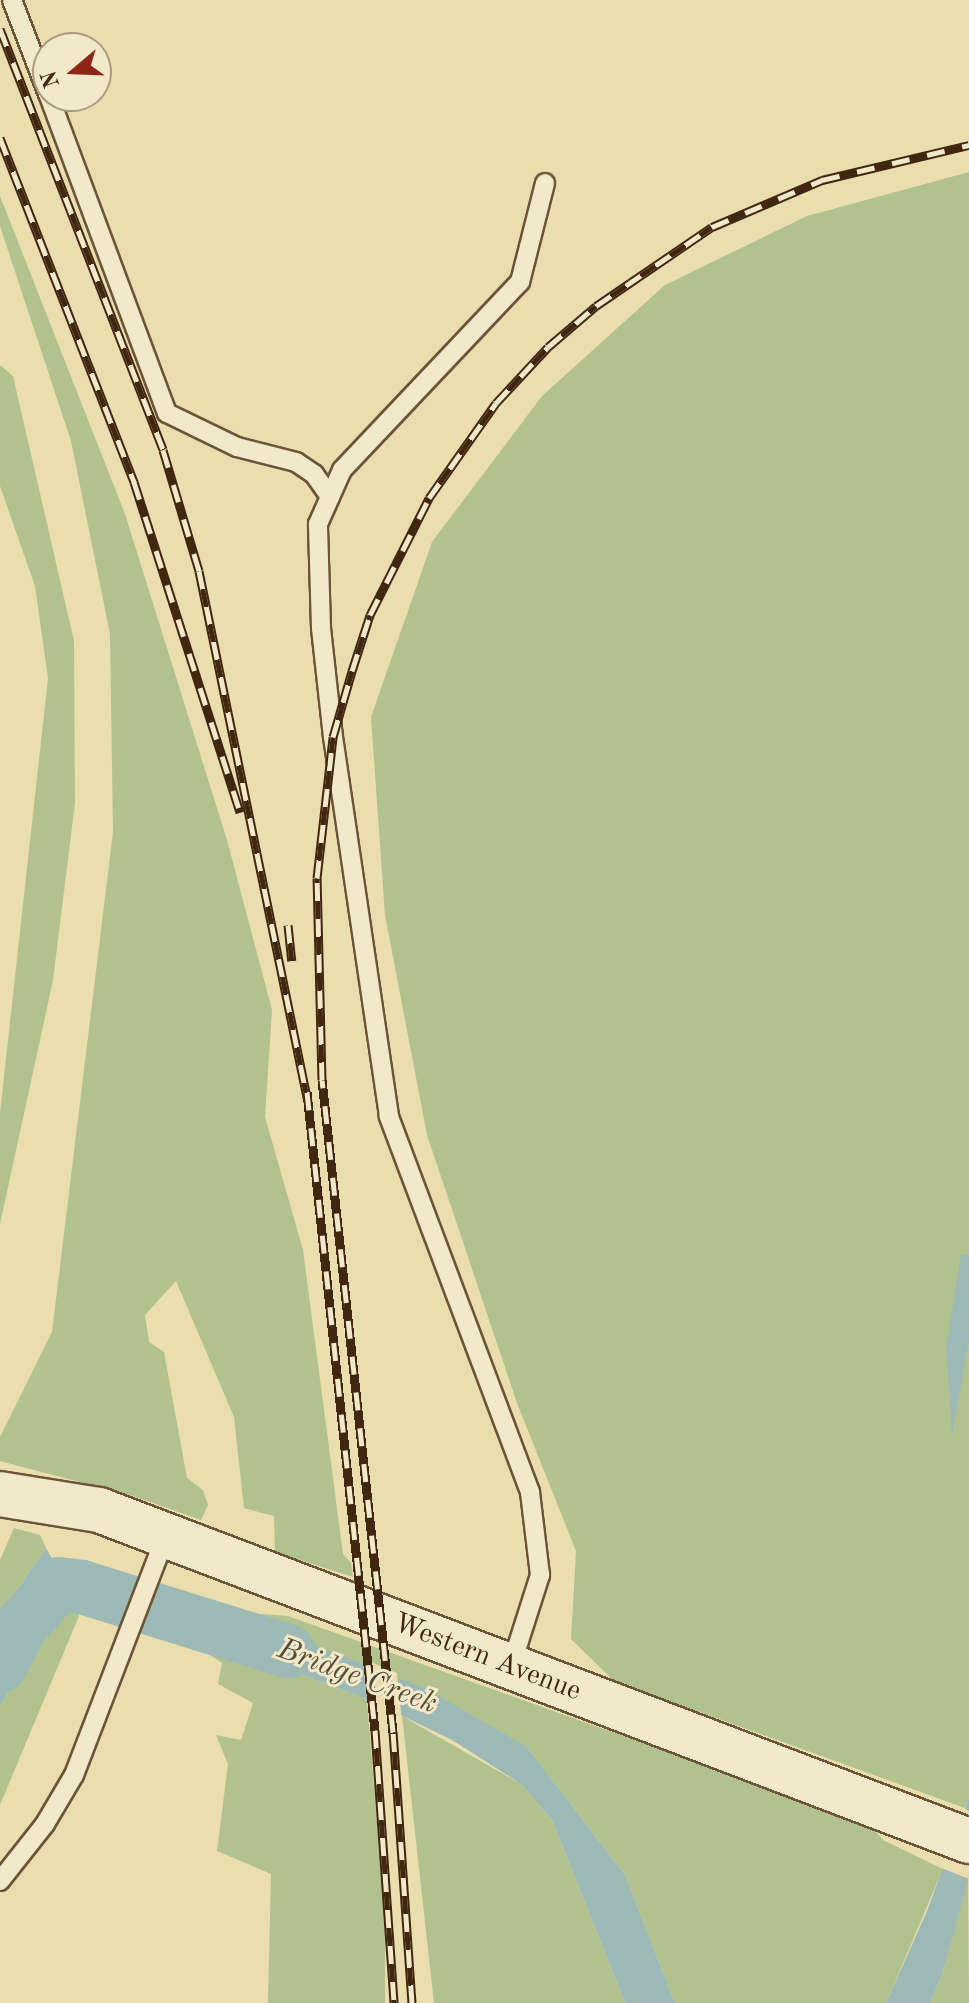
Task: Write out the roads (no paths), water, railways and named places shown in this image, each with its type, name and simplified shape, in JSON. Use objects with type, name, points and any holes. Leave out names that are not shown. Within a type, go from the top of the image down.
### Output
[{"type":"street","name":"Western Avenue","points":[[0,1494],[99,1510],[956,1836]]},
{"type":"lane","points":[[12,0],[32,53]]},
{"type":"lane","points":[[54,112],[167,413],[237,447],[296,462],[314,474],[330,497]]},
{"type":"lane","points":[[511,1667],[540,1575],[530,1492],[389,1116],[321,628],[318,524],[342,470],[520,282],[545,183]]},
{"type":"lane","points":[[0,1881],[45,1824],[74,1775],[130,1637],[166,1535]]},
{"type":"water","points":[[969,1254],[969,1340],[952,1437],[946,1348],[961,1255]]},
{"type":"water","points":[[46,1548],[72,1593],[0,1706],[0,1614]]},
{"type":"water","points":[[246,1618],[427,1689],[527,1747],[625,1875],[675,2003],[625,2003],[552,1820],[521,1784],[452,1740],[367,1699],[195,1635]]},
{"type":"water","points":[[969,1798],[969,1877],[942,1975],[930,2003],[886,2003],[927,1911]]},
{"type":"waterway","name":"Bridge Creek","points":[[0,1666],[22,1625],[59,1584],[82,1587],[288,1651]]},
{"type":"railway","points":[[0,29],[163,450],[199,571],[308,1102]]},
{"type":"railway","points":[[0,138],[134,482],[240,812]]},
{"type":"railway","points":[[412,2003],[393,1732],[322,1080],[317,878],[333,737],[352,671],[370,615],[429,498],[496,403],[548,347],[596,306],[712,227],[822,180],[969,145]]},
{"type":"railway","points":[[288,925],[292,961]]},
{"type":"railway","points":[[307,1092],[375,1730],[394,2003]]}]
